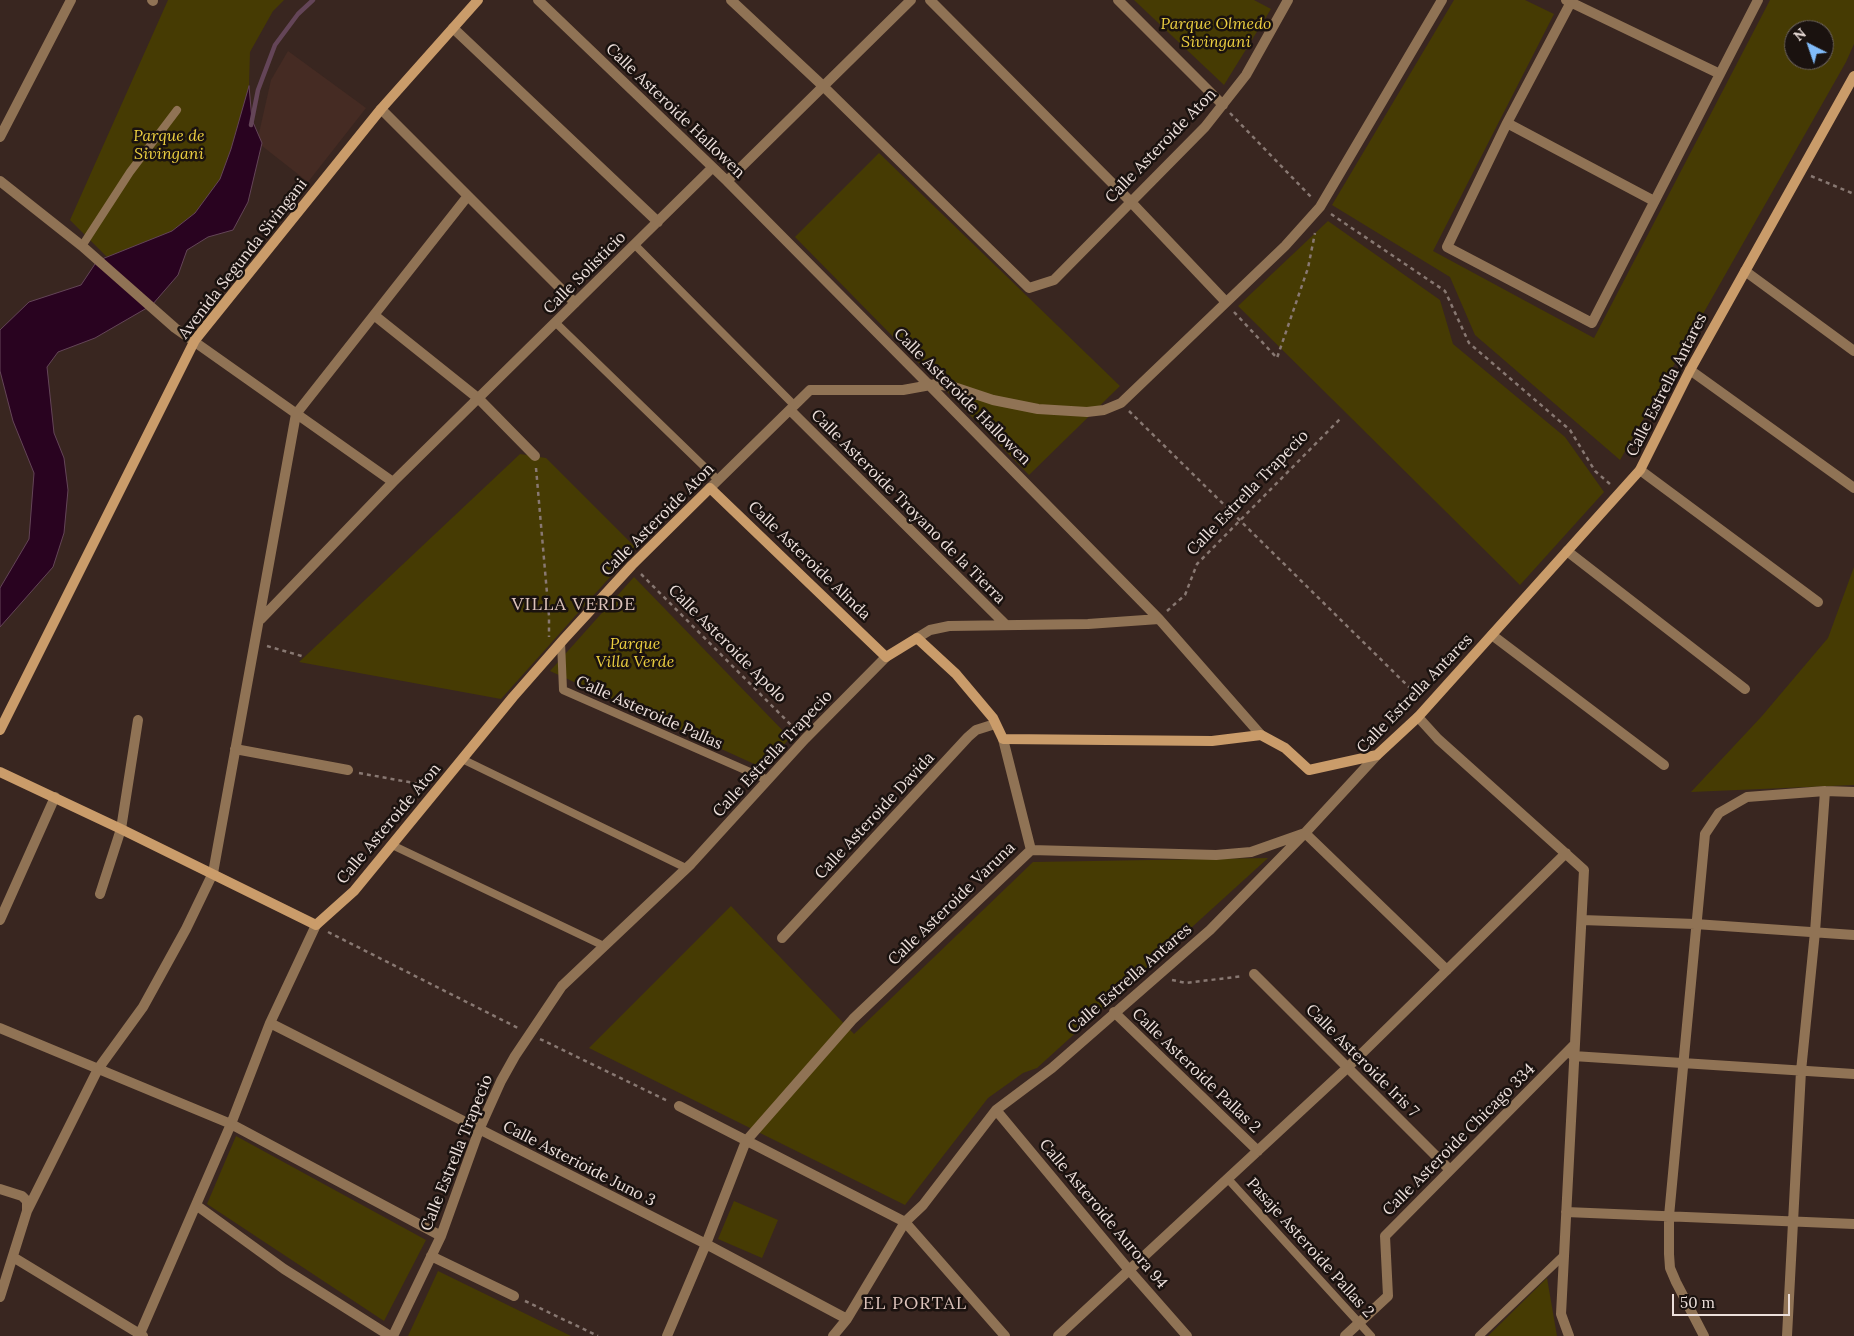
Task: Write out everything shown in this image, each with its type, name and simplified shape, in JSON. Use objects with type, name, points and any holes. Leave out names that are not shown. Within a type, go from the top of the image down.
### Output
[{"type":"street","points":[[0,137],[71,0]]},
{"type":"street","name":"Avenida Segunda Sivingani","points":[[0,730],[195,340],[381,109],[478,0]]},
{"type":"street","name":"Calle Asteroide Hallowen","points":[[538,0],[727,181],[1159,619],[1261,736],[1285,748],[1309,770],[1376,755]]},
{"type":"street","points":[[731,0],[823,86]]},
{"type":"street","points":[[727,181],[911,0]]},
{"type":"street","points":[[930,0],[1130,201],[1225,301]]},
{"type":"street","points":[[1118,0],[1222,105]]},
{"type":"street","points":[[1121,403],[1225,301],[1285,246],[1320,207],[1442,0]]},
{"type":"street","points":[[1720,74],[1569,1],[1447,247],[1592,323],[1654,201],[1720,74],[1758,0]]},
{"type":"street","name":"Calle Asteroide Aton","points":[[823,86],[1029,288],[1054,280],[1204,126],[1246,76],[1283,1]]},
{"type":"street","points":[[453,28],[658,222]]},
{"type":"street","name":"Calle Estrella Antares","points":[[833,1336],[847,1319],[905,1222],[923,1205],[996,1110],[1052,1068],[1210,930],[1305,833],[1376,755],[1418,717],[1640,470],[1690,370],[1854,76]]},
{"type":"street","points":[[381,109],[467,197],[576,303]]},
{"type":"street","points":[[1507,124],[1654,201]]},
{"type":"street","name":"Calle Solisticio","points":[[261,619],[393,482],[712,168]]},
{"type":"street","points":[[0,181],[82,246],[176,328],[393,482]]},
{"type":"street","points":[[0,1297],[27,1211],[98,1069],[143,1008],[186,929],[213,873],[261,619],[296,414],[467,197]]},
{"type":"street","points":[[1745,271],[1854,351]]},
{"type":"street","points":[[374,315],[479,399],[535,456]]},
{"type":"street","points":[[1690,370],[1854,488]]},
{"type":"street","name":"Calle Asteroide Aton","points":[[316,925],[354,891],[560,642],[632,565],[810,390],[903,390],[930,386],[954,387],[993,400],[1038,409],[1087,412],[1104,410],[1121,403]]},
{"type":"street","name":"Calle Asteroide Troyano de la Tierra","points":[[792,407],[1006,625]]},
{"type":"street","points":[[1640,470],[1818,602]]},
{"type":"street","name":"Calle Asteroide Alinda","points":[[714,484],[886,657]]},
{"type":"street","points":[[1567,551],[1745,689]]},
{"type":"street","name":"Calle Estrella Trapecio","points":[[391,1336],[441,1236],[479,1130],[501,1081],[515,1056],[562,986],[686,868],[806,739],[886,657],[930,630],[949,626],[1088,624],[1159,619]]},
{"type":"street","points":[[1492,634],[1664,765]]},
{"type":"street","points":[[917,638],[956,674],[995,724],[1002,739],[1031,850]]},
{"type":"street","points":[[1418,717],[1438,739],[1584,870],[1561,1314],[1569,1336]]},
{"type":"street","points":[[100,894],[121,829],[138,720]]},
{"type":"street","name":"Calle Asteroide Davida","points":[[782,938],[968,737],[976,730],[995,724]]},
{"type":"street","points":[[1002,739],[1212,741],[1261,736]]},
{"type":"street","points":[[236,749],[348,770]]},
{"type":"street","points":[[0,772],[213,873],[316,925],[270,1024],[231,1124],[141,1335],[13,1257]]},
{"type":"street","points":[[1704,1336],[1670,1268],[1669,1216],[1695,924],[1705,834],[1719,813],[1747,797],[1825,791],[1854,792]]},
{"type":"street","points":[[1787,1336],[1800,1071],[1815,932],[1825,791]]},
{"type":"street","points":[[0,920],[55,797]]},
{"type":"street","points":[[1305,833],[1447,970]]},
{"type":"street","name":"Calle Asteroide Varuna","points":[[746,1141],[853,1019],[1031,850],[1216,855],[1251,852],[1305,833]]},
{"type":"street","points":[[1058,1336],[1348,1068],[1566,853]]},
{"type":"street","points":[[1582,920],[1695,924],[1854,935]]},
{"type":"street","name":"Calle Asteroide Iris 7","points":[[1254,974],[1449,1170]]},
{"type":"street","name":"Calle Asteroide Pallas 2","points":[[1114,1012],[1258,1151]]},
{"type":"street","name":"Calle Asterioide Juno 3","points":[[270,1024],[706,1244],[847,1319]]},
{"type":"street","points":[[0,1028],[231,1124],[441,1236]]},
{"type":"street","points":[[1574,1051],[1683,1063],[1854,1074]]},
{"type":"street","name":"Calle Asteroide Chicago 334","points":[[1345,1336],[1388,1296],[1385,1236],[1449,1170],[1574,1051]]},
{"type":"street","points":[[679,1106],[905,1222],[1005,1336]]},
{"type":"street","name":"Calle Asteroide Aurora 94","points":[[996,1110],[1129,1270],[1187,1336]]},
{"type":"street","points":[[667,1336],[706,1244],[746,1141]]},
{"type":"street","points":[[0,1189],[22,1196],[27,1201],[27,1211]]},
{"type":"street","points":[[196,1205],[284,1269],[391,1336]]},
{"type":"street","points":[[1566,1212],[1854,1224]]},
{"type":"street","points":[[431,1256],[514,1296]]},
{"type":"lane","points":[[82,246],[130,172],[177,110]]},
{"type":"lane","name":"Calle Asteroide Troyano de la Tierra","points":[[635,244],[792,407]]},
{"type":"lane","name":"Calle Asteroide Alinda","points":[[556,322],[714,484]]},
{"type":"lane","name":"Calle Asteroide Pallas","points":[[560,642],[563,690],[768,780]]},
{"type":"lane","points":[[462,759],[686,868]]},
{"type":"lane","points":[[392,845],[604,946]]},
{"type":"lane","name":"Pasaje Asteroide Pallas 2","points":[[1228,1179],[1371,1336]]},
{"type":"lane","points":[[1479,1336],[1564,1256]]},
{"type":"path","points":[[1222,105],[1320,207],[1445,291],[1468,343],[1570,430],[1595,470],[1620,492]]},
{"type":"path","points":[[1800,172],[1854,194]]},
{"type":"path","points":[[1225,301],[1277,358],[1308,268],[1320,207]]},
{"type":"path","points":[[1121,403],[1428,706]]},
{"type":"path","name":"Calle Estrella Trapecio","points":[[1159,619],[1185,595],[1197,564],[1341,418]]},
{"type":"path","points":[[535,456],[549,616],[548,656]]},
{"type":"path","name":"Calle Asteroide Apolo","points":[[632,565],[806,739]]},
{"type":"path","points":[[256,642],[305,657]]},
{"type":"path","points":[[348,770],[438,788]]},
{"type":"path","points":[[316,925],[531,1034],[679,1106]]},
{"type":"path","points":[[1158,976],[1186,983],[1254,974]]},
{"type":"path","points":[[514,1296],[598,1336]]},
{"type":"shaded area","points":[[288,51],[366,108],[308,182],[257,142],[271,80]]},
{"type":"shaded area","points":[[249,86],[252,120],[262,143],[248,202],[233,230],[208,237],[187,250],[178,275],[152,305],[95,338],[58,352],[47,367],[54,433],[64,458],[68,490],[64,533],[53,567],[0,627],[0,588],[29,539],[34,473],[13,421],[0,371],[0,330],[29,302],[81,285],[97,261],[172,231],[195,213],[220,179],[231,149]]},
{"type":"green space","name":"Parque de Sivingani","points":[[168,0],[284,0],[273,11],[250,52],[249,86],[220,180],[195,213],[172,231],[107,257],[70,220]]},
{"type":"green space","name":"Parque Olmedo Sivingani","points":[[1134,0],[1254,0],[1271,9],[1224,85]]},
{"type":"green space","points":[[1454,0],[1525,0],[1554,14],[1433,251],[1594,338],[1770,0],[1854,0],[1854,44],[1846,62],[1620,460],[1475,335],[1450,277],[1332,205]]},
{"type":"green space","points":[[879,153],[1120,386],[1029,475],[795,237]]},
{"type":"green space","points":[[1328,221],[1440,300],[1453,344],[1565,437],[1604,492],[1520,585],[1238,306]]},
{"type":"green space","points":[[520,454],[546,458],[636,548],[501,699],[299,662]]},
{"type":"green space","points":[[1854,567],[1854,785],[1691,792],[1762,716],[1828,638]]},
{"type":"green space","name":"Parque Villa Verde","points":[[634,577],[790,738],[763,768],[550,671]]},
{"type":"green space","points":[[1268,858],[1037,1068],[1023,1073],[988,1098],[905,1205],[589,1048],[731,906],[854,1034],[1033,862]]},
{"type":"green space","points":[[236,1136],[426,1240],[384,1321],[207,1204]]},
{"type":"green space","points":[[734,1201],[778,1220],[762,1258],[718,1239]]},
{"type":"green space","points":[[438,1271],[571,1336],[408,1336]]},
{"type":"green space","points":[[1547,1278],[1557,1336],[1488,1336]]},
{"type":"waterway","points":[[251,125],[258,90],[275,45],[298,14],[313,0]]},
{"type":"district","name":"VILLA VERDE","points":[[574,605]]},
{"type":"district","name":"EL PORTAL","points":[[915,1304]]}]
